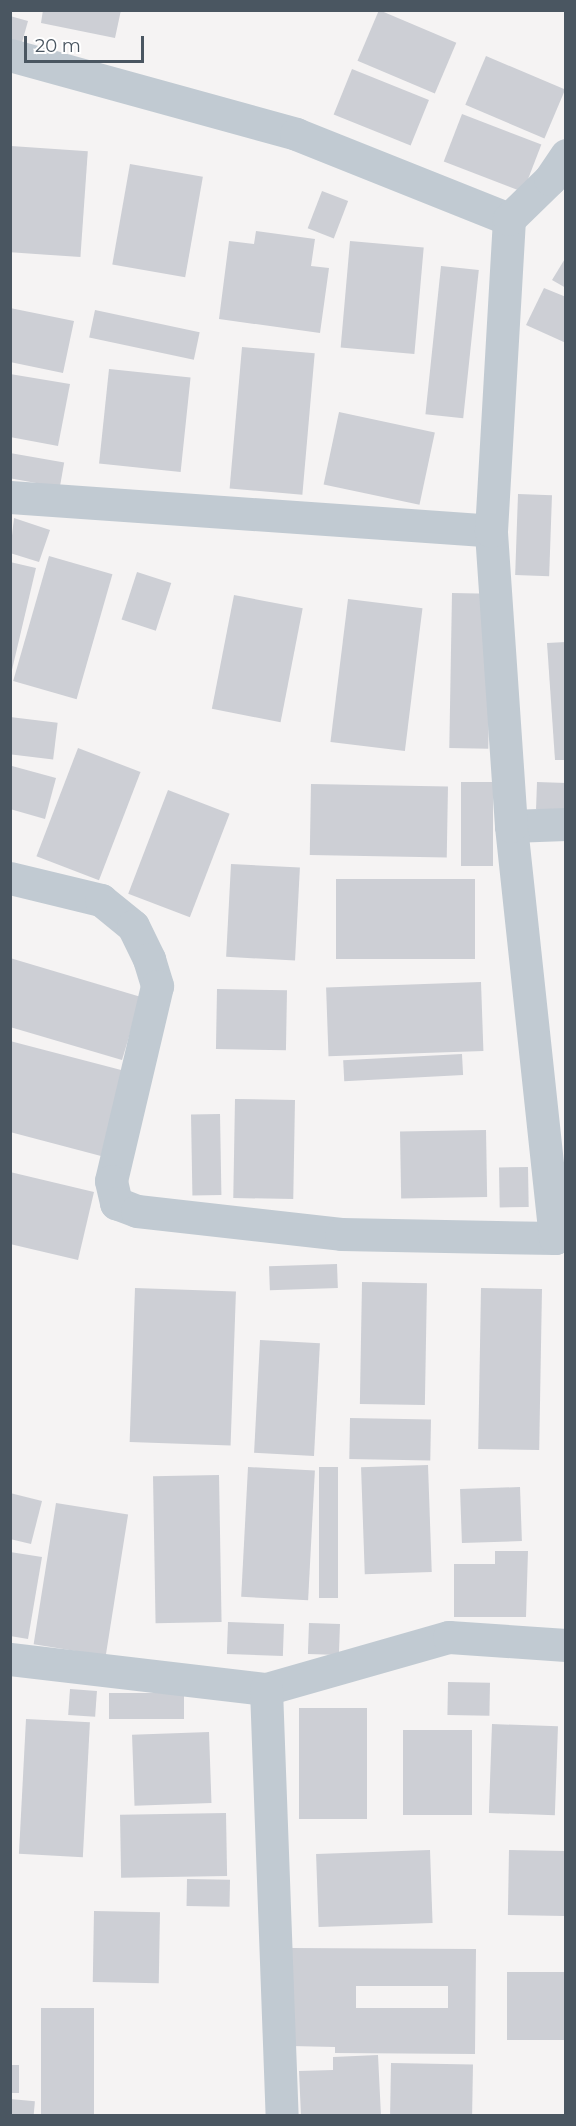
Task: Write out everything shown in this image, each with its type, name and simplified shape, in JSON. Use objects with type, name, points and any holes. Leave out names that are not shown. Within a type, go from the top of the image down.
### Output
[{"type":"street","points":[[10,55],[296,134],[509,219]]},
{"type":"street","points":[[10,878],[102,900],[133,926],[149,959],[157,986],[111,1181],[116,1203],[137,1211],[341,1234],[560,1234],[511,826],[491,531],[509,219],[560,174]]},
{"type":"street","points":[[10,497],[491,531]]},
{"type":"street","points":[[511,826],[566,824]]},
{"type":"street","points":[[10,1659],[266,1689],[449,1637],[566,1645]]},
{"type":"street","points":[[266,1689],[282,2115]]},
{"type":"building","points":[[43,10],[121,10],[115,38],[41,23]]},
{"type":"building","points":[[379,10],[456,43],[435,93],[358,61]]},
{"type":"building","points":[[10,16],[28,21],[21,46],[10,43]]},
{"type":"building","points":[[486,56],[565,90],[544,138],[465,105]]},
{"type":"building","points":[[352,69],[429,100],[411,146],[334,114]]},
{"type":"building","points":[[462,114],[541,144],[523,192],[444,162]]},
{"type":"building","points":[[11,146],[88,151],[80,257],[10,252]]},
{"type":"building","points":[[130,164],[203,177],[185,277],[112,264]]},
{"type":"building","points":[[322,191],[348,201],[334,238],[308,228]]},
{"type":"building","points":[[256,231],[315,239],[311,266],[329,268],[320,333],[219,319],[229,241],[254,244]]},
{"type":"building","points":[[350,241],[424,247],[414,354],[341,348]]},
{"type":"building","points":[[566,257],[566,288],[552,280]]},
{"type":"building","points":[[441,266],[479,270],[463,418],[425,414]]},
{"type":"building","points":[[544,288],[566,297],[566,343],[526,325]]},
{"type":"building","points":[[10,308],[74,321],[63,373],[10,362]]},
{"type":"building","points":[[95,310],[200,332],[194,360],[89,337]]},
{"type":"building","points":[[242,347],[315,353],[302,495],[230,488]]},
{"type":"building","points":[[109,369],[191,378],[181,472],[99,463]]},
{"type":"building","points":[[10,374],[70,384],[58,446],[10,437]]},
{"type":"building","points":[[339,412],[435,432],[419,505],[324,484]]},
{"type":"building","points":[[10,453],[64,463],[60,487],[10,478]]},
{"type":"building","points":[[518,494],[552,495],[549,576],[515,575]]},
{"type":"building","points":[[14,518],[50,530],[39,562],[10,553]]},
{"type":"building","points":[[49,556],[112,574],[77,699],[13,681]]},
{"type":"building","points":[[10,562],[36,568],[11,674],[10,674]]},
{"type":"building","points":[[137,572],[171,583],[156,631],[122,620]]},
{"type":"building","points":[[452,593],[491,594],[488,749],[449,748]]},
{"type":"building","points":[[234,595],[303,608],[281,722],[212,709]]},
{"type":"building","points":[[348,599],[422,608],[405,751],[330,742]]},
{"type":"building","points":[[566,642],[566,760],[555,760],[547,643]]},
{"type":"building","points":[[10,717],[58,723],[53,760],[10,754]]},
{"type":"building","points":[[78,748],[141,772],[99,880],[36,856]]},
{"type":"building","points":[[12,766],[56,778],[45,819],[10,809]]},
{"type":"building","points":[[461,782],[493,782],[493,866],[461,866]]},
{"type":"building","points":[[537,782],[566,783],[565,810],[536,809]]},
{"type":"building","points":[[311,784],[448,786],[447,857],[310,855]]},
{"type":"building","points":[[168,790],[230,814],[190,917],[128,894]]},
{"type":"building","points":[[231,864],[300,868],[295,960],[226,957]]},
{"type":"building","points":[[336,879],[475,879],[475,959],[336,959]]},
{"type":"building","points":[[10,958],[141,997],[122,1060],[10,1027]]},
{"type":"building","points":[[481,982],[483,1051],[329,1056],[326,987]]},
{"type":"building","points":[[217,989],[287,990],[286,1050],[216,1049]]},
{"type":"building","points":[[10,1041],[125,1071],[101,1156],[10,1132]]},
{"type":"building","points":[[462,1054],[463,1075],[344,1081],[343,1060]]},
{"type":"building","points":[[235,1099],[295,1100],[293,1199],[233,1198]]},
{"type":"building","points":[[220,1114],[221,1195],[192,1195],[191,1115]]},
{"type":"building","points":[[486,1130],[487,1197],[401,1198],[400,1132]]},
{"type":"building","points":[[528,1167],[529,1207],[500,1208],[499,1168]]},
{"type":"building","points":[[10,1172],[94,1192],[78,1260],[10,1244]]},
{"type":"building","points":[[337,1264],[338,1288],[270,1290],[269,1266]]},
{"type":"building","points":[[362,1282],[427,1283],[425,1405],[360,1404]]},
{"type":"building","points":[[135,1288],[236,1292],[231,1445],[130,1442]]},
{"type":"building","points":[[481,1288],[542,1289],[539,1450],[478,1449]]},
{"type":"building","points":[[260,1340],[320,1343],[314,1456],[254,1453]]},
{"type":"building","points":[[350,1418],[431,1419],[430,1460],[349,1459]]},
{"type":"building","points":[[428,1465],[432,1572],[365,1574],[361,1467]]},
{"type":"building","points":[[248,1467],[315,1471],[308,1600],[241,1597]]},
{"type":"building","points":[[319,1467],[338,1467],[338,1598],[319,1598]]},
{"type":"building","points":[[219,1475],[222,1622],[156,1623],[153,1476]]},
{"type":"building","points":[[520,1487],[522,1541],[462,1543],[460,1489]]},
{"type":"building","points":[[10,1493],[42,1501],[31,1544],[10,1539]]},
{"type":"building","points":[[56,1503],[128,1514],[106,1656],[34,1644]]},
{"type":"building","points":[[495,1551],[528,1551],[526,1617],[454,1617],[454,1564],[495,1564]]},
{"type":"building","points":[[10,1552],[42,1557],[28,1639],[10,1636]]},
{"type":"building","points":[[228,1622],[284,1624],[283,1656],[227,1654]]},
{"type":"building","points":[[309,1623],[340,1624],[339,1655],[308,1654]]},
{"type":"building","points":[[448,1682],[490,1683],[489,1716],[447,1715]]},
{"type":"building","points":[[70,1689],[97,1691],[95,1717],[68,1715]]},
{"type":"building","points":[[109,1693],[184,1693],[184,1719],[109,1719]]},
{"type":"building","points":[[299,1708],[367,1708],[367,1819],[299,1819]]},
{"type":"building","points":[[26,1719],[90,1722],[83,1857],[19,1854]]},
{"type":"building","points":[[492,1724],[558,1726],[555,1815],[489,1813]]},
{"type":"building","points":[[403,1730],[472,1730],[472,1815],[403,1815]]},
{"type":"building","points":[[209,1732],[211,1803],[135,1806],[132,1735]]},
{"type":"building","points":[[226,1813],[227,1876],[121,1878],[120,1815]]},
{"type":"building","points":[[430,1850],[433,1923],[319,1927],[316,1854]]},
{"type":"building","points":[[509,1850],[566,1851],[565,1916],[508,1915]]},
{"type":"building","points":[[187,1879],[230,1880],[230,1907],[187,1906]]},
{"type":"building","points":[[94,1911],[160,1912],[159,1983],[93,1982]]},
{"type":"building","points":[[291,1948],[476,1949],[475,2054],[335,2053],[335,2047],[291,2046]],"holes":[[[356,1986],[448,1986],[448,2008],[356,2008]]]},
{"type":"building","points":[[507,1972],[566,1972],[566,2040],[507,2040]]},
{"type":"building","points":[[41,2008],[94,2008],[94,2114],[41,2114]]},
{"type":"building","points":[[378,2055],[381,2116],[301,2116],[299,2071],[333,2070],[333,2057]]},
{"type":"building","points":[[391,2063],[473,2064],[472,2116],[390,2116]]},
{"type":"building","points":[[10,2065],[19,2065],[19,2093],[10,2093]]},
{"type":"building","points":[[10,2099],[35,2101],[34,2116],[10,2116]]}]
